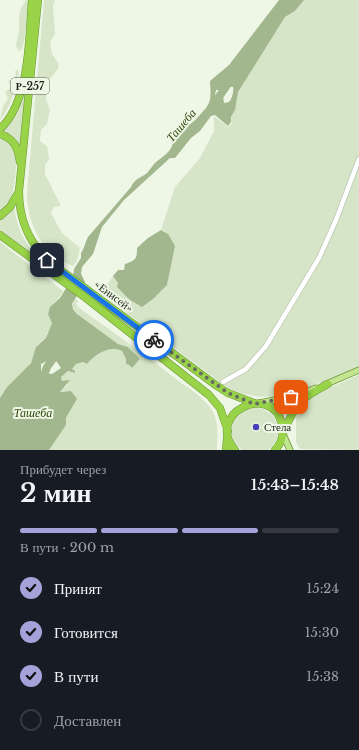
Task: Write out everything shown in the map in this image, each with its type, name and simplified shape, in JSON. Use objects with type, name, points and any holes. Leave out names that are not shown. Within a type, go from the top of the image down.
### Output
[{"type":"highway","name":"Р-257","points":[[0,130],[10,117],[17,103],[24,78],[32,0]]},
{"type":"highway","name":"«Енисей»","points":[[38,0],[19,191],[21,215],[27,234],[38,251],[59,273]]},
{"type":"highway","name":"«Енисей»","points":[[0,134],[11,139],[16,145],[21,172]]},
{"type":"highway","name":"«Енисей»","points":[[0,216],[12,204],[19,191]]},
{"type":"highway","name":"«Енисей»","points":[[0,235],[59,273],[217,386],[228,393],[254,404],[266,406],[275,412],[281,421],[283,433]]},
{"type":"highway","name":"«Енисей»","points":[[88,295],[209,395],[220,408],[231,444],[235,450]]},
{"type":"highway","points":[[275,450],[281,441],[292,412],[298,403],[311,393],[328,384]]},
{"type":"highway","name":"«Енисей»","points":[[226,450],[229,423],[236,412],[244,406],[254,404]]},
{"type":"main road","points":[[254,404],[291,397],[328,384],[359,370]]},
{"type":"main road","points":[[283,433],[290,450]]},
{"type":"street","points":[[223,382],[246,369],[266,346],[319,258],[336,220],[359,159]]},
{"type":"shaded area","points":[[26,0],[29,0],[27,25],[22,49],[19,51],[16,45],[19,31],[19,16],[21,8]]},
{"type":"shaded area","points":[[44,0],[55,0],[53,5],[55,34],[50,42],[52,54],[59,64],[58,69],[50,79],[46,88],[46,99],[50,110],[47,124],[41,130],[40,141],[47,146],[49,159],[45,165],[45,174],[61,206],[54,207],[51,213],[62,233],[80,248],[77,261],[73,266],[62,261],[45,246],[33,226],[28,204],[27,192]]},
{"type":"shaded area","points":[[304,0],[359,0],[359,367],[295,392],[279,396],[263,397],[246,394],[228,388],[101,294],[113,276],[118,283],[160,292],[167,285],[173,251],[165,231],[161,230],[175,187],[200,158],[214,131],[214,116],[228,127],[232,123],[230,118],[233,121],[231,117],[238,93],[249,72],[285,17],[295,11]]},
{"type":"shaded area","points":[[30,60],[21,152],[16,139],[4,131],[14,116]]},
{"type":"shaded area","points":[[18,70],[19,74],[16,88],[3,117],[0,120],[3,106],[8,99],[5,92],[12,87],[8,81],[14,79],[16,75],[15,71]]},
{"type":"shaded area","points":[[0,139],[11,143],[15,149],[16,167],[12,196],[8,204],[0,212]]},
{"type":"shaded area","points":[[14,205],[20,231],[33,251],[46,264],[0,230],[0,221]]},
{"type":"shaded area","points":[[0,242],[63,291],[48,313],[52,322],[46,338],[38,344],[31,363],[7,387],[0,398]]},
{"type":"shaded area","points":[[75,299],[78,301],[76,304],[79,308],[207,403],[214,414],[217,423],[217,450],[49,450],[77,399],[65,391],[60,392],[68,384],[62,381],[61,377],[68,371],[74,373],[72,369],[76,364],[83,362],[87,364],[103,351],[112,349],[122,350],[126,359],[126,364],[132,368],[140,359],[128,347],[118,344],[79,316],[72,306]]},
{"type":"shaded area","points":[[359,375],[359,450],[300,449],[296,442],[296,419],[299,410],[318,393]]},
{"type":"shaded area","points":[[252,407],[260,408],[267,412],[273,417],[276,423],[278,430],[277,437],[274,444],[268,450],[242,450],[232,438],[231,431],[234,420],[245,410]]},
{"type":"water","name":"Ташеба","points":[[279,0],[304,0],[295,11],[285,17],[238,92],[235,110],[228,126],[215,115],[211,116],[200,131],[191,138],[175,158],[170,158],[124,200],[102,227],[93,254],[82,267],[81,274],[85,282],[72,304],[73,309],[77,314],[118,344],[128,347],[140,359],[132,368],[126,364],[126,359],[122,351],[112,349],[94,357],[87,364],[83,362],[76,364],[72,369],[75,373],[68,371],[61,377],[62,381],[70,380],[60,392],[71,391],[77,399],[66,418],[66,425],[49,450],[0,450],[0,398],[7,387],[31,363],[36,347],[46,338],[52,323],[48,314],[50,307],[60,298],[73,277],[74,269],[81,258],[81,253],[88,237],[134,182],[147,173],[155,163],[171,149],[173,141],[172,136],[175,131],[191,124],[206,109],[210,101],[210,81],[229,65]],"holes":[[[225,86],[233,87],[233,91],[230,101],[224,103],[223,96],[215,95],[216,90],[222,90]],[[51,359],[57,362],[61,368],[52,374],[41,372],[41,364]]]},
{"type":"water","points":[[161,230],[168,234],[175,246],[167,285],[153,299],[142,307],[130,300],[117,287],[118,283],[113,276],[118,270],[124,270],[125,264],[135,259],[137,255],[137,248],[148,238]]},
{"type":"waterway","name":"Ташеба","points":[[214,104],[232,78]]},
{"type":"waterway","name":"Ташеба","points":[[41,383],[47,367],[58,352]]},
{"type":"way so far","points":[[154,340],[217,386],[228,393],[254,404],[291,397]]},
{"type":"place","name":"Стела","points":[[256,427]]},
{"type":"route","points":[[47,260],[154,340]]}]
